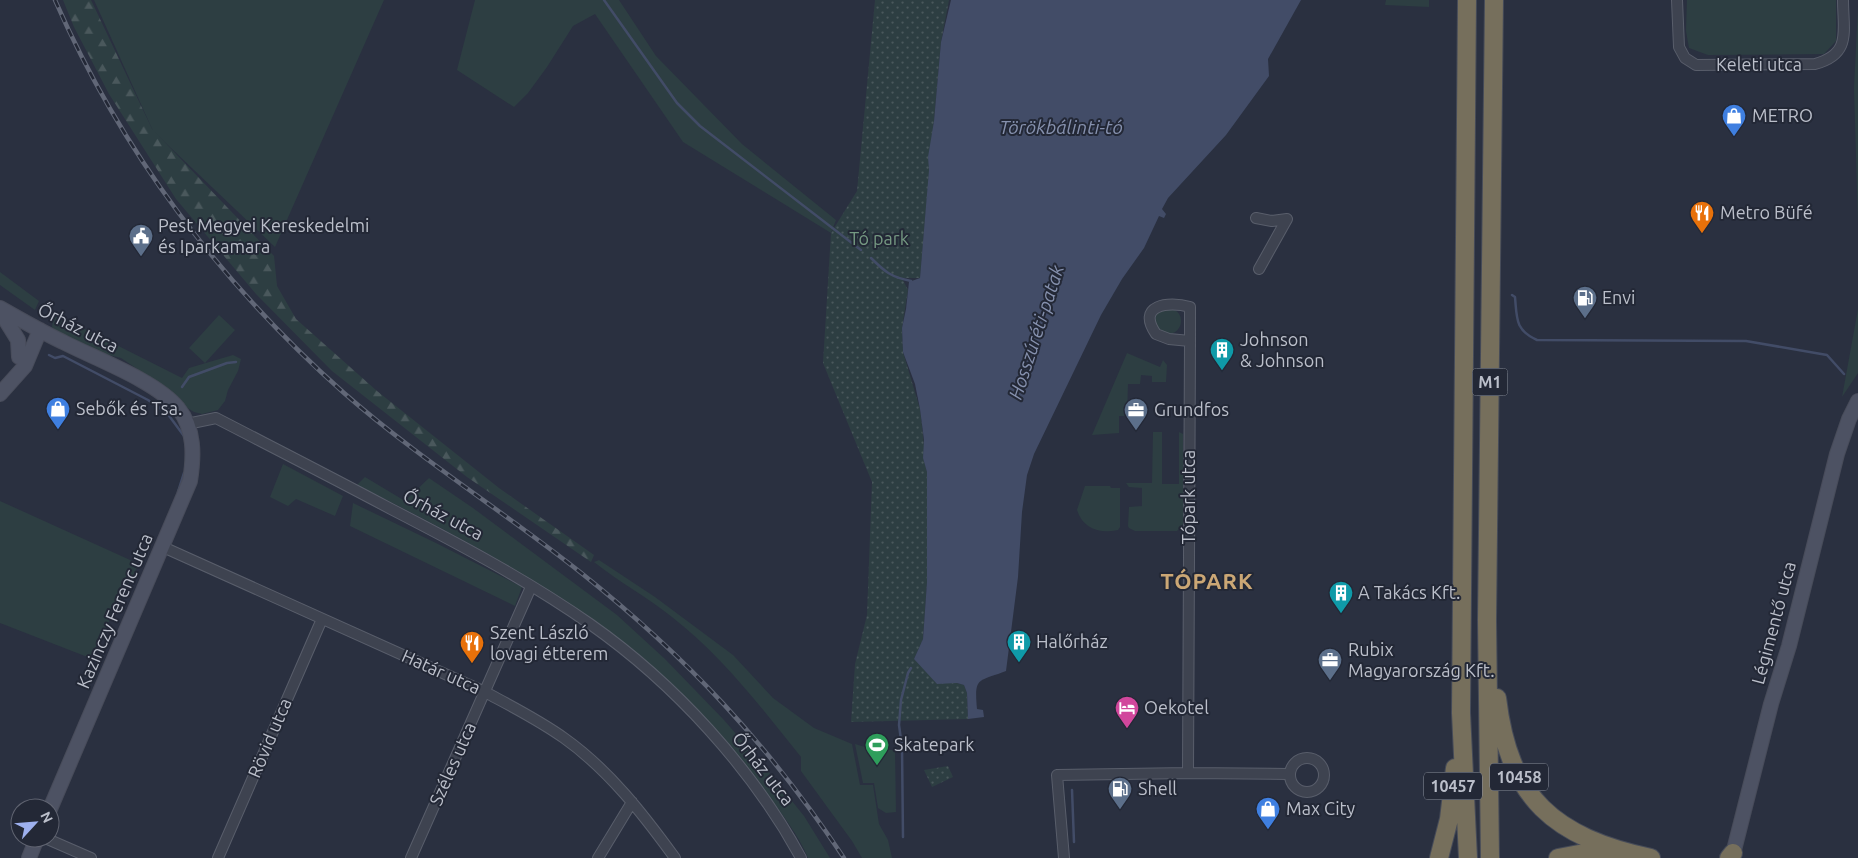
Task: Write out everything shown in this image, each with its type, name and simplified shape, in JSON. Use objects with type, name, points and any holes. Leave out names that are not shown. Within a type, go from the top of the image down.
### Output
[{"type":"highway","name":"M1","points":[[1467,0],[1461,713],[1468,858]]},
{"type":"highway","name":"M1","points":[[1490,858],[1488,620],[1494,0]]},
{"type":"highway","name":"10458","points":[[1488,620],[1498,706],[1505,742],[1514,768],[1525,787],[1546,812],[1571,831],[1608,847],[1651,858]]},
{"type":"highway","name":"10457","points":[[1440,858],[1449,819],[1461,713]]},
{"type":"highway","points":[[1558,858],[1579,854],[1610,858]]},
{"type":"street","name":"Keleti utca","points":[[1678,0],[1678,47],[1685,58],[1696,65],[1815,64],[1828,61],[1839,53],[1843,41],[1843,0]]},
{"type":"street","points":[[1256,218],[1272,222],[1287,219],[1259,269]]},
{"type":"street","name":"Tópark utca","points":[[1188,773],[1190,341],[1190,307],[1171,303],[1160,305],[1152,312],[1150,323],[1156,334],[1169,339],[1190,341]]},
{"type":"street","points":[[0,309],[25,355]]},
{"type":"street","name":"Őrház utca","points":[[0,309],[153,387],[176,405],[187,424],[216,418],[467,548],[590,624],[644,667],[687,708],[744,772],[801,858]]},
{"type":"street","points":[[3,389],[19,375],[25,355],[40,330]]},
{"type":"street","points":[[25,355],[47,344],[64,343]]},
{"type":"street","name":"Légimentő utca","points":[[1732,856],[1771,704],[1789,646],[1837,454],[1849,419],[1858,401]]},
{"type":"street","name":"Kazinczy Ferenc utca","points":[[55,798],[190,481],[194,459],[187,424]]},
{"type":"street","name":"Határ utca","points":[[163,547],[484,692],[536,720],[564,738],[594,763],[632,802],[675,858]]},
{"type":"street","name":"Széles utca","points":[[411,858],[531,587]]},
{"type":"street","name":"Rövid utca","points":[[218,858],[322,619]]},
{"type":"street","points":[[1064,858],[1057,776],[1188,773],[1289,774]]},
{"type":"street","points":[[598,858],[632,802]]},
{"type":"street","points":[[60,845],[91,858]]},
{"type":"green space","points":[[63,0],[91,0],[152,129],[274,256],[277,286],[296,319],[377,391],[499,488],[594,555],[591,562],[467,477],[332,371],[256,294],[176,199],[109,94],[74,27]]},
{"type":"green space","points":[[94,0],[384,0],[275,247],[153,131]]},
{"type":"green space","points":[[475,0],[619,0],[656,56],[742,144],[836,220],[831,233],[683,142],[595,14],[573,26],[547,67],[528,93],[514,107],[457,70]]},
{"type":"green space","name":"Tó park","points":[[875,0],[949,0],[941,42],[920,278],[902,278],[908,290],[902,328],[903,352],[920,409],[927,472],[927,582],[923,639],[914,659],[964,685],[967,693],[968,719],[851,722],[855,664],[867,615],[872,482],[823,363],[831,233],[857,191]]},
{"type":"green space","points":[[1386,0],[1429,0],[1429,7],[1385,5]]},
{"type":"green space","points":[[1687,0],[1836,0],[1836,41],[1824,54],[1708,55],[1689,48],[1686,31]]},
{"type":"green space","points":[[1858,6],[1858,225],[1854,88]]},
{"type":"green space","points":[[0,272],[39,301],[35,310],[0,285]]},
{"type":"green space","points":[[1168,308],[1178,311],[1181,321],[1178,331],[1168,334],[1158,331],[1155,321],[1158,311]]},
{"type":"green space","points":[[1858,309],[1858,373],[1842,397]]},
{"type":"green space","points":[[55,314],[182,378],[189,368],[233,355],[241,359],[238,371],[228,390],[225,401],[218,410],[202,414],[194,412],[184,406],[170,391],[121,358],[101,353],[55,330],[52,327]]},
{"type":"green space","points":[[219,315],[235,330],[205,363],[189,348]]},
{"type":"green space","points":[[1127,353],[1160,367],[1163,360],[1167,365],[1166,382],[1152,382],[1152,376],[1141,375],[1140,384],[1128,384],[1127,416],[1119,416],[1119,433],[1092,435]]},
{"type":"green space","points":[[1153,432],[1162,432],[1162,484],[1179,484],[1179,432],[1183,434],[1183,524],[1177,531],[1135,531],[1128,526],[1129,507],[1142,506],[1142,488],[1129,487],[1126,483],[1152,483]]},
{"type":"green space","points":[[283,464],[343,496],[335,516],[296,499],[288,506],[270,497]]},
{"type":"green space","points":[[365,477],[405,501],[429,478],[473,508],[617,615],[665,659],[724,720],[804,816],[830,858],[808,858],[800,841],[783,815],[725,739],[680,693],[632,651],[581,612],[528,578],[472,545],[357,485]]},
{"type":"green space","points":[[1085,486],[1120,488],[1120,527],[1118,530],[1105,531],[1093,529],[1083,522],[1077,510]]},
{"type":"green space","points":[[0,501],[139,564],[90,658],[0,623]]},
{"type":"green space","points":[[353,503],[522,587],[515,606],[350,526]]},
{"type":"green space","points":[[599,560],[655,597],[733,655],[773,698],[814,728],[852,744],[860,785],[873,785],[879,824],[888,840],[892,858],[862,858],[852,841],[801,771],[801,757],[740,683],[708,648],[690,632],[594,562]]},
{"type":"green space","name":"Skatepark","points":[[855,744],[875,750],[895,750],[896,812],[886,813],[878,808],[874,783],[863,783]]},
{"type":"green space","points":[[948,766],[953,777],[932,787],[924,770]]},
{"type":"water","name":"Törökbálinti-tó","points":[[951,0],[1301,0],[1268,59],[1269,76],[1226,135],[1168,198],[1162,209],[1166,214],[1164,218],[1159,216],[1144,248],[1122,279],[1101,315],[1034,454],[1027,475],[1022,512],[1018,577],[1006,671],[984,679],[977,685],[977,709],[983,710],[984,717],[968,719],[967,693],[964,685],[957,683],[937,684],[914,659],[923,639],[927,582],[927,472],[923,458],[924,440],[920,409],[915,384],[903,352],[902,328],[909,282],[920,278],[929,170],[928,157],[934,121],[941,42]]},
{"type":"waterway","points":[[604,0],[677,103],[700,126],[861,250]]},
{"type":"waterway","points":[[871,258],[889,273],[898,278],[911,281]]},
{"type":"waterway","points":[[1512,295],[1515,297],[1518,323],[1525,332],[1537,340],[1746,341],[1827,355],[1844,374]]},
{"type":"waterway","points":[[49,355],[55,358],[63,356],[148,400],[167,413],[170,411]]},
{"type":"waterway","points":[[182,387],[189,377],[227,363],[236,362]]},
{"type":"waterway","points":[[167,413],[184,436]]},
{"type":"waterway","points":[[178,492],[184,473]]},
{"type":"waterway","name":"Hosszúréti-patak","points":[[903,837],[902,747],[899,725],[901,700],[911,668]]},
{"type":"waterway","points":[[1072,790],[1074,842]]},
{"type":"railway","points":[[55,0],[81,56],[143,162],[178,212],[216,261],[256,307],[299,351],[372,417],[580,572],[656,637],[724,704],[755,740],[786,777],[844,858]]},
{"type":"place","name":"METRO","points":[[1734,137]]},
{"type":"place","name":"Metro Büfé","points":[[1702,234]]},
{"type":"place","name":"Pest Megyei Kereskedelmi és Iparkamara","points":[[141,257]]},
{"type":"place","name":"Envi","points":[[1585,319]]},
{"type":"place","name":"Johnson & Johnson","points":[[1222,371]]},
{"type":"place","name":"Sebők és Tsa.","points":[[58,430]]},
{"type":"place","name":"Grundfos","points":[[1136,431]]},
{"type":"place","name":"A Takács Kft.","points":[[1341,614]]},
{"type":"place","name":"Halőrház","points":[[1019,663]]},
{"type":"place","name":"Szent László lovagi étterem","points":[[472,664]]},
{"type":"place","name":"Rubix Magyarország Kft.","points":[[1330,681]]},
{"type":"place","name":"Oekotel","points":[[1127,729]]},
{"type":"place","name":"Skatepark","points":[[877,766]]},
{"type":"place","name":"Shell","points":[[1120,810]]},
{"type":"place","name":"Max City","points":[[1268,830]]},
{"type":"district","name":"TÓPARK","points":[[1207,581]]}]
